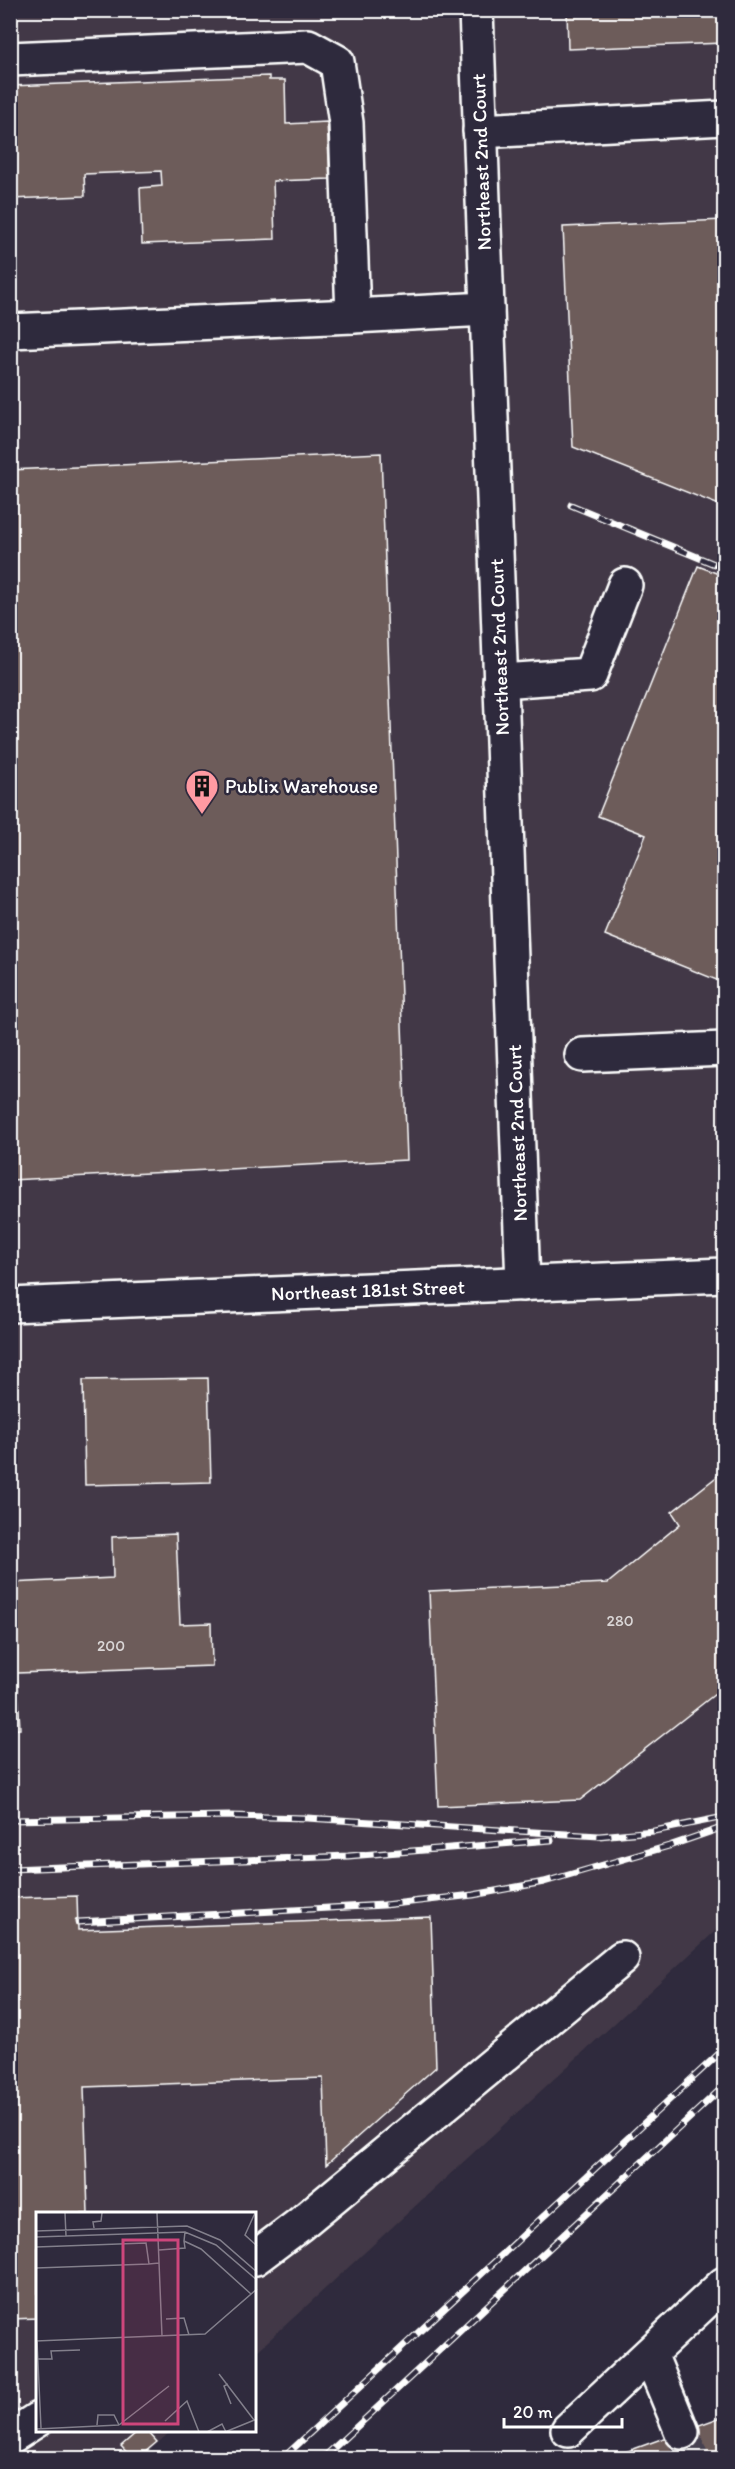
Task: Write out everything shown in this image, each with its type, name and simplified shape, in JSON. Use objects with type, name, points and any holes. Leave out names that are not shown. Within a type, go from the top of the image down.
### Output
[{"type":"street","name":"Northeast 2nd Court","points":[[476,10],[523,1284]]},
{"type":"street","points":[[10,58],[308,46],[337,62],[346,123],[353,316]]},
{"type":"street","points":[[480,131],[724,118]]},
{"type":"street","points":[[10,331],[487,309]]},
{"type":"street","points":[[500,681],[590,675],[625,585]]},
{"type":"street","points":[[582,1055],[724,1049]]},
{"type":"street","name":"Northeast 181st Street","points":[[10,1305],[724,1275]]},
{"type":"street","points":[[256,2257],[299,2225],[622,1958]]},
{"type":"street","points":[[568,2430],[724,2284]]},
{"type":"street","points":[[650,2354],[682,2432]]},
{"type":"street","points":[[10,2437],[36,2420]]},
{"type":"shaded area","points":[[11,11],[724,11],[724,1923],[256,2352],[256,2212],[36,2212],[36,2433],[169,2433],[141,2458],[11,2458]]},
{"type":"building","points":[[567,10],[724,10],[724,43],[568,49]]},
{"type":"building","points":[[269,76],[269,80],[285,80],[286,124],[327,122],[330,179],[273,181],[275,239],[142,244],[140,188],[162,186],[161,171],[84,174],[85,196],[10,199],[10,86]]},
{"type":"building","points":[[724,220],[724,507],[573,447],[563,227]]},
{"type":"building","name":"Publix Warehouse","points":[[381,453],[407,1160],[10,1180],[10,470]]},
{"type":"building","points":[[698,566],[724,576],[724,983],[605,935],[646,835],[598,816]]},
{"type":"building","points":[[208,1378],[211,1482],[85,1485],[83,1380]]},
{"type":"building","points":[[724,1471],[724,1687],[580,1800],[438,1806],[429,1591],[608,1583],[680,1524],[672,1512]]},
{"type":"building","points":[[176,1534],[180,1624],[211,1623],[212,1666],[17,1673],[20,1729],[10,1730],[10,1583],[113,1578],[112,1537]]},
{"type":"building","points":[[77,1896],[78,1930],[431,1917],[436,2067],[326,2165],[323,2078],[84,2087],[88,2212],[36,2212],[36,2318],[10,2319],[10,1898]]},
{"type":"building","points":[[724,2416],[724,2458],[609,2458]]},
{"type":"building","points":[[136,2433],[149,2433],[157,2442],[138,2458],[132,2458],[121,2446]]},
{"type":"tunnel","points":[[682,2432],[692,2458]]},
{"type":"railway","points":[[571,505],[724,568]]},
{"type":"railway","points":[[10,1820],[230,1816],[307,1818],[599,1836],[654,1831],[724,1817]]},
{"type":"railway","points":[[78,1922],[384,1905],[473,1895],[544,1882],[669,1846],[724,1827]]},
{"type":"railway","points":[[10,1869],[348,1856],[551,1840]]},
{"type":"railway","points":[[283,2458],[724,2049]]},
{"type":"railway","points":[[323,2458],[724,2086]]},
{"type":"place","name":"Publix Warehouse","points":[[202,815]]}]
